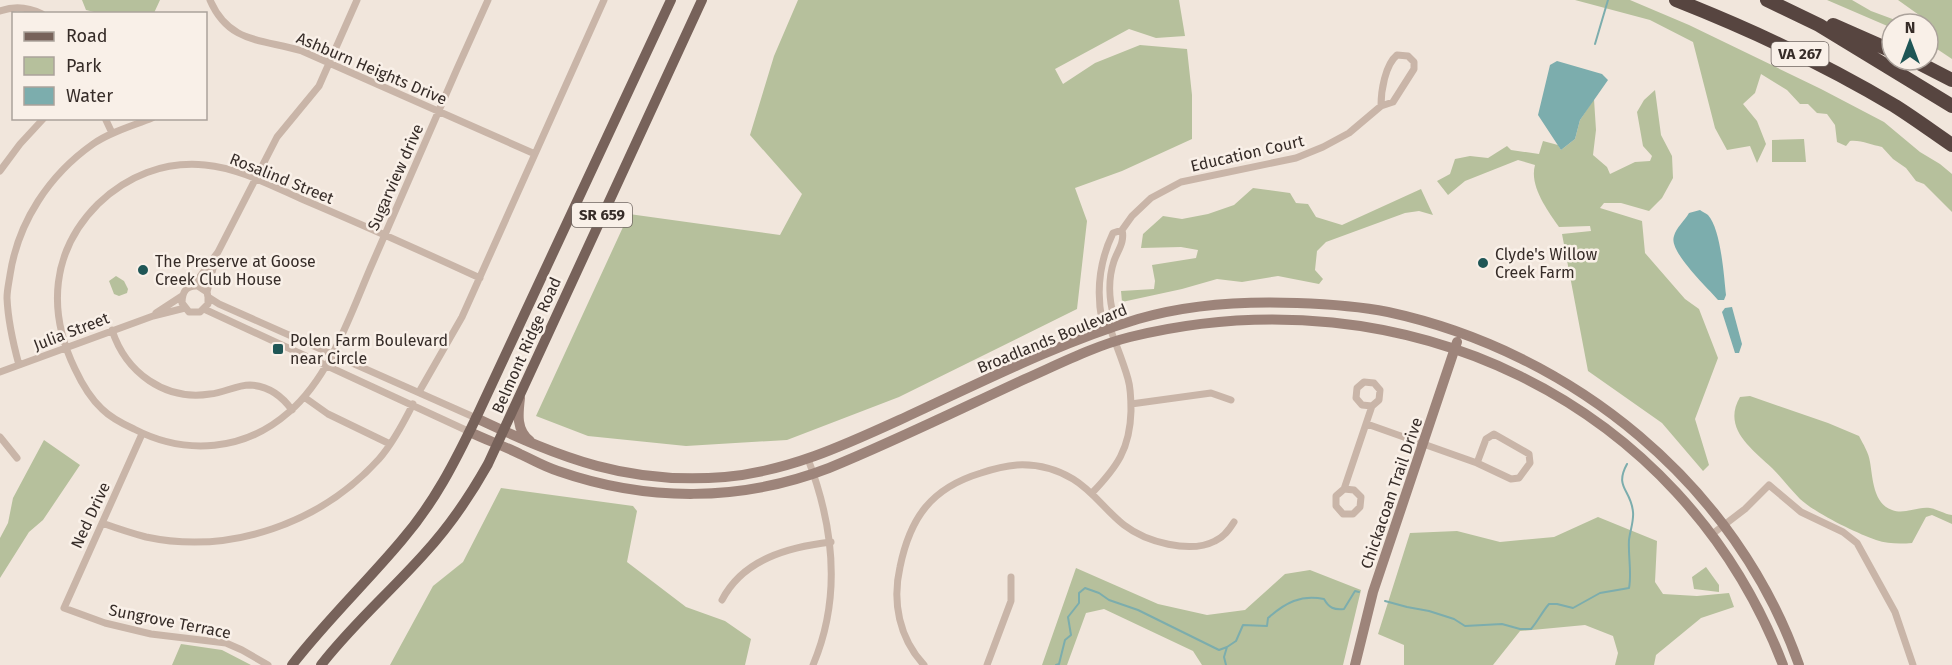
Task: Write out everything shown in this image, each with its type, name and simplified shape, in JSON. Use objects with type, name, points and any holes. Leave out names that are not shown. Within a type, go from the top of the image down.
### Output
[{"type":"highway","name":"VA 267","points":[[1677,0],[1737,24],[1820,64],[1898,108],[1952,145]]},
{"type":"highway","name":"VA 267","points":[[1767,0],[1819,25],[1952,106]]},
{"type":"highway","points":[[1779,0],[1880,46]]},
{"type":"highway","points":[[1936,72],[1952,80]]},
{"type":"highway","points":[[1917,121],[1952,152]]},
{"type":"main road","name":"Belmont Ridge Road","points":[[292,665],[328,620],[403,540],[444,482],[470,432],[671,0]]},
{"type":"main road","name":"Belmont Ridge Road","points":[[321,665],[370,608],[426,553],[472,492],[498,445],[702,0]]},
{"type":"main road","name":"Broadlands Boulevard","points":[[476,418],[538,447],[625,474],[675,478],[726,477],[753,473],[808,459],[855,441],[1109,327],[1139,319],[1192,308],[1242,303],[1338,305],[1385,311],[1461,332],[1537,365],[1580,391],[1642,437],[1680,475],[1724,526],[1747,558],[1768,593],[1799,665]]},
{"type":"main road","name":"Broadlands Boulevard","points":[[470,432],[555,470],[626,489],[672,494],[730,493],[813,474],[858,456],[1071,358],[1114,342],[1203,322],[1296,319],[1377,328],[1456,348],[1522,375],[1577,408],[1614,434],[1680,497],[1711,535],[1739,576],[1783,665]]},
{"type":"main road","name":"Chickacoan Trail Drive","points":[[1355,665],[1373,592],[1461,332]]},
{"type":"main road","points":[[521,394],[518,413],[519,426],[526,438],[538,447]]},
{"type":"street","name":"Ashburn Heights Drive","points":[[210,0],[223,22],[237,34],[291,48],[330,63],[535,154]]},
{"type":"street","points":[[193,286],[218,252],[277,137],[319,86],[357,0]]},
{"type":"street","name":"Sugarview drive","points":[[326,365],[488,0]]},
{"type":"street","points":[[419,392],[452,336],[480,278],[604,0]]},
{"type":"street","points":[[0,11],[30,8],[38,12]]},
{"type":"street","name":"Education Court","points":[[1109,327],[1102,321],[1100,310],[1100,272],[1106,247],[1113,233],[1122,230],[1142,206],[1164,190],[1181,182],[1307,154],[1349,133],[1381,106],[1393,102],[1414,69],[1414,62],[1408,56],[1397,55],[1391,61],[1381,94],[1381,106]]},
{"type":"street","points":[[0,171],[42,120]]},
{"type":"street","points":[[106,120],[112,133]]},
{"type":"street","points":[[19,365],[12,338],[7,296],[13,252],[24,225],[44,191],[65,168],[93,144],[112,133],[147,120]]},
{"type":"street","name":"Rosalind Street","points":[[326,365],[322,375],[304,397],[266,431],[229,444],[175,445],[142,434],[117,420],[96,402],[79,378],[65,348],[56,307],[57,286],[65,253],[81,224],[108,194],[123,183],[145,172],[170,166],[207,165],[228,169],[256,179],[480,278]]},
{"type":"street","points":[[1092,493],[1111,473],[1124,451],[1131,426],[1128,378],[1109,327],[1114,317],[1110,298],[1111,272],[1124,239],[1122,230]]},
{"type":"street","points":[[204,309],[218,252]]},
{"type":"street","points":[[470,432],[204,309],[195,313],[185,308],[182,296],[188,287],[198,286],[208,295],[332,355],[476,418]]},
{"type":"street","name":"Julia Street","points":[[153,316],[182,296]]},
{"type":"street","name":"Julia Street","points":[[0,372],[112,330],[185,308]]},
{"type":"street","points":[[112,330],[116,344],[126,360],[144,378],[158,386],[175,393],[196,396],[240,386],[257,386],[280,396],[292,410]]},
{"type":"street","points":[[1131,404],[1211,393],[1231,400]]},
{"type":"street","points":[[304,397],[328,414],[390,444]]},
{"type":"street","points":[[102,523],[146,537],[215,541],[242,538],[287,524],[328,502],[365,472],[402,427],[412,404]]},
{"type":"street","points":[[1344,489],[1372,406]]},
{"type":"street","points":[[1367,424],[1477,463],[1515,480],[1522,475],[1531,459],[1526,451],[1494,434],[1486,439],[1477,463]]},
{"type":"street","name":"Ned Drive","points":[[64,608],[142,434]]},
{"type":"street","points":[[0,437],[17,458]]},
{"type":"street","points":[[808,459],[826,515],[831,542],[832,571],[831,600],[825,629],[813,665]]},
{"type":"street","points":[[924,665],[909,645],[900,623],[897,605],[897,584],[908,535],[919,514],[934,497],[971,476],[1004,466],[1024,465],[1046,468],[1066,475],[1092,493],[1127,527],[1165,544],[1193,546],[1215,542],[1226,534],[1234,522]]},
{"type":"street","points":[[1711,535],[1745,509],[1769,485],[1801,512],[1843,532],[1857,543],[1895,612],[1912,665]]},
{"type":"street","points":[[722,600],[729,586],[747,570],[762,561],[803,546],[831,542]]},
{"type":"street","points":[[987,665],[1011,601],[1011,577]]},
{"type":"street","name":"Sungrove Terrace","points":[[64,608],[105,623],[151,634],[226,644],[268,665]]},
{"type":"green space","points":[[82,0],[160,0],[154,12],[86,10]]},
{"type":"green space","points":[[798,0],[1179,0],[1185,36],[1156,38],[1129,29],[1055,69],[1063,84],[1095,63],[1140,45],[1187,49],[1192,95],[1192,139],[1122,171],[1075,188],[1087,221],[1077,309],[899,397],[787,440],[686,446],[588,436],[536,416],[629,214],[780,235],[802,194],[750,135],[774,56]]},
{"type":"green space","points":[[1575,0],[1630,0],[1689,25],[1884,122],[1920,152],[1952,174],[1952,212],[1882,147],[1859,141],[1850,141],[1846,146],[1837,142],[1835,125],[1827,114],[1817,113],[1808,104],[1800,104],[1787,90],[1761,74],[1755,93],[1743,104],[1757,121],[1766,144],[1757,163],[1750,146],[1727,150],[1715,128],[1693,42],[1650,20]]},
{"type":"green space","points":[[1827,0],[1852,0],[1880,14],[1880,23]]},
{"type":"green space","points":[[1898,0],[1952,0],[1952,59],[1940,51],[1940,12],[1915,12]]},
{"type":"green space","points":[[1655,90],[1661,135],[1672,156],[1673,178],[1662,198],[1649,211],[1621,203],[1604,203],[1600,208],[1642,221],[1645,253],[1685,299],[1699,309],[1718,358],[1695,419],[1709,465],[1703,471],[1662,423],[1588,371],[1562,234],[1591,231],[1590,226],[1559,227],[1537,190],[1535,165],[1518,160],[1465,181],[1448,195],[1437,181],[1450,174],[1455,159],[1470,156],[1488,158],[1507,146],[1511,150],[1539,154],[1543,141],[1558,145],[1561,150],[1575,139],[1580,120],[1594,99],[1596,130],[1593,155],[1607,167],[1610,174],[1635,162],[1650,161],[1652,156],[1643,146],[1637,112],[1644,100]]},
{"type":"green space","points":[[1804,139],[1806,162],[1772,162],[1772,140]]},
{"type":"green space","points":[[1253,188],[1290,193],[1296,203],[1308,204],[1316,217],[1342,225],[1421,189],[1433,215],[1419,211],[1405,213],[1326,242],[1317,251],[1315,270],[1323,279],[1319,284],[1278,276],[1242,282],[1217,279],[1122,302],[1121,291],[1154,289],[1152,265],[1196,258],[1198,250],[1181,247],[1141,248],[1143,234],[1163,216],[1182,219],[1208,214],[1234,205]]},
{"type":"green space","points":[[116,276],[124,281],[128,289],[127,293],[119,296],[114,294],[109,281]]},
{"type":"green space","points":[[1750,396],[1859,436],[1868,455],[1877,496],[1886,507],[1902,512],[1933,509],[1952,515],[1952,524],[1932,515],[1926,517],[1912,543],[1898,544],[1876,540],[1858,533],[1815,510],[1800,499],[1741,437],[1734,418],[1735,408],[1740,397]]},
{"type":"green space","points":[[44,440],[80,465],[43,520],[29,532],[0,578],[0,538],[8,523],[13,498]]},
{"type":"green space","points":[[501,488],[633,506],[637,511],[627,562],[686,607],[725,621],[751,639],[745,665],[390,665],[433,586],[463,562]]},
{"type":"green space","points":[[1598,517],[1657,541],[1655,582],[1663,594],[1697,596],[1729,593],[1734,607],[1701,618],[1656,655],[1654,665],[1615,665],[1618,653],[1613,636],[1585,625],[1520,631],[1493,665],[1404,665],[1404,645],[1378,634],[1410,533],[1457,531],[1500,542],[1554,537]]},
{"type":"green space","points":[[1706,567],[1719,585],[1719,592],[1694,589],[1692,577]]},
{"type":"green space","points":[[1076,568],[1158,604],[1207,615],[1245,610],[1285,574],[1310,570],[1361,590],[1343,665],[1202,665],[1193,651],[1104,609],[1086,613],[1067,665],[1042,665]]},
{"type":"green space","points":[[181,644],[222,650],[251,665],[172,665]]},
{"type":"water","points":[[1557,61],[1602,74],[1608,80],[1580,120],[1575,139],[1561,150],[1538,115],[1550,65]]},
{"type":"water","points":[[1700,210],[1708,215],[1716,231],[1724,277],[1726,295],[1724,300],[1718,300],[1698,278],[1683,260],[1674,243],[1675,233],[1689,213]]},
{"type":"water","points":[[1732,307],[1742,344],[1739,353],[1735,353],[1722,312],[1725,308]]},
{"type":"waterway","points":[[1595,44],[1608,0]]},
{"type":"waterway","points":[[1385,601],[1429,611],[1454,619],[1465,626],[1502,624],[1520,629],[1531,629],[1549,604],[1573,608],[1600,593],[1629,588],[1629,540],[1633,515],[1632,504],[1622,478],[1627,464]]},
{"type":"waterway","points":[[1056,665],[1059,664],[1065,640],[1071,635],[1068,617],[1079,603],[1079,593],[1085,588],[1109,600],[1138,610],[1219,650],[1227,647]]},
{"type":"waterway","points":[[1226,665],[1224,657],[1227,647],[1236,641],[1243,625],[1267,626],[1268,618],[1274,613],[1287,604],[1301,599],[1324,599],[1332,608],[1344,609],[1355,591],[1359,592]]},
{"type":"place","name":"Clyde's Willow Creek Farm","points":[[1483,263]]},
{"type":"place","name":"The Preserve at Goose Creek Club House","points":[[143,270]]},
{"type":"place","name":"Polen Farm Boulevard near Circle","points":[[278,349]]}]
